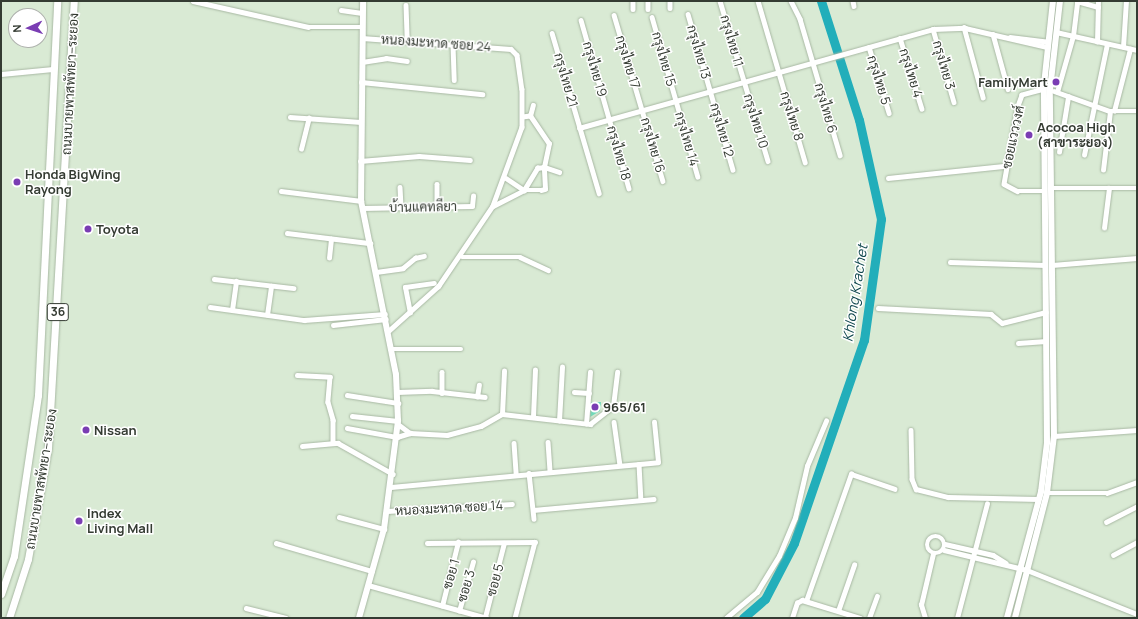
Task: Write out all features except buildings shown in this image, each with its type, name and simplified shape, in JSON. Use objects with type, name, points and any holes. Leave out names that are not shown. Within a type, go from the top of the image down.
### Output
[{"type":"highway","name":"ถนนบายพาสพัทยา–ระยอง","points":[[1,594],[16,543],[38,395],[57,1]]},
{"type":"highway","name":"ถนนบายพาสพัทยา–ระยอง","points":[[9,618],[28,559],[48,448],[74,1]]},
{"type":"street","points":[[193,1],[308,27],[362,27]]},
{"type":"street","points":[[359,618],[384,529],[393,474],[398,422],[397,392],[391,349],[362,205],[360,162],[363,1]]},
{"type":"street","points":[[633,1],[633,10]]},
{"type":"street","points":[[648,1],[648,8]]},
{"type":"street","points":[[670,1],[670,8]]},
{"type":"street","name":"กรุงไทย 11","points":[[720,1],[744,80]]},
{"type":"street","name":"กรุงไทย 8","points":[[758,1],[806,162]]},
{"type":"street","name":"กรุงไทย 6","points":[[791,1],[812,61],[840,156]]},
{"type":"street","points":[[1007,618],[1038,499],[1046,462],[1047,390],[1045,191],[1048,45],[1053,1]]},
{"type":"street","points":[[1015,618],[1047,493],[1054,436],[1052,188],[1047,89],[1060,1]]},
{"type":"street","points":[[1057,92],[1074,36],[1077,1],[1098,7]]},
{"type":"street","points":[[1097,42],[1098,1]]},
{"type":"street","points":[[1123,47],[1126,1]]},
{"type":"street","points":[[406,5],[407,41]]},
{"type":"street","points":[[341,10],[362,13]]},
{"type":"street","name":"กรุงไทย 13","points":[[688,14],[710,90]]},
{"type":"street","name":"กรุงไทย 17","points":[[614,15],[642,110]]},
{"type":"street","name":"กรุงไทย 15","points":[[652,17],[675,100]]},
{"type":"street","name":"กรุงไทย 19","points":[[581,20],[609,118]]},
{"type":"street","points":[[579,128],[609,118],[642,110],[778,70],[933,29],[964,28],[1048,45]]},
{"type":"street","points":[[964,28],[983,97]]},
{"type":"street","name":"กรุงไทย 3","points":[[933,29],[954,102]]},
{"type":"street","name":"กรุงไทย 21","points":[[552,32],[599,193]]},
{"type":"street","points":[[1056,32],[1137,50]]},
{"type":"street","points":[[993,34],[1008,89]]},
{"type":"street","name":"หนองมะหาด ซอย 24","points":[[362,38],[511,49],[517,55],[523,117]]},
{"type":"street","name":"กรุงไทย 4","points":[[900,38],[922,109]]},
{"type":"street","points":[[1084,155],[1091,107],[1107,44]]},
{"type":"street","points":[[454,45],[454,80]]},
{"type":"street","name":"กรุงไทย 5","points":[[869,47],[890,113]]},
{"type":"street","points":[[1103,170],[1112,111],[1130,49]]},
{"type":"street","points":[[362,62],[386,58],[407,61]]},
{"type":"street","points":[[1,74],[53,68]]},
{"type":"street","name":"กรุงไทย 10","points":[[744,80],[768,161]]},
{"type":"street","points":[[361,82],[482,94]]},
{"type":"street","points":[[1047,89],[1091,107],[1112,111],[1137,111]]},
{"type":"street","name":"ซอยแวววงศ์","points":[[1045,191],[1017,190],[1004,184],[1005,166],[1022,95],[1047,89]]},
{"type":"street","name":"กรุงไทย 12","points":[[710,90],[733,170]]},
{"type":"street","points":[[1060,152],[1068,97]]},
{"type":"street","name":"กรุงไทย 14","points":[[675,100],[698,177]]},
{"type":"street","points":[[493,206],[524,190],[545,189],[544,166],[549,144],[530,116],[533,105]]},
{"type":"street","name":"กรุงไทย 16","points":[[642,110],[663,181]]},
{"type":"street","points":[[388,332],[439,286],[462,257],[493,206],[506,178],[523,117],[530,116]]},
{"type":"street","points":[[290,117],[361,122]]},
{"type":"street","points":[[301,149],[309,118]]},
{"type":"street","name":"กรุงไทย 18","points":[[609,118],[629,188]]},
{"type":"street","points":[[360,162],[419,156],[470,160]]},
{"type":"street","points":[[524,190],[537,168],[544,166],[559,172]]},
{"type":"street","points":[[888,178],[1005,166]]},
{"type":"street","points":[[506,178],[524,190]]},
{"type":"street","points":[[437,184],[437,207]]},
{"type":"street","points":[[400,188],[401,207]]},
{"type":"street","points":[[1052,188],[1137,188]]},
{"type":"street","points":[[1104,228],[1109,188]]},
{"type":"street","name":"บ้านแคทลียา","points":[[281,191],[362,205],[401,207],[472,206],[473,196]]},
{"type":"street","points":[[1045,205],[1052,204]]},
{"type":"street","points":[[287,233],[370,243]]},
{"type":"street","points":[[329,258],[332,239]]},
{"type":"street","points":[[376,272],[403,268],[415,258],[424,256]]},
{"type":"street","points":[[462,257],[520,257],[548,270]]},
{"type":"street","points":[[1052,265],[1137,258]]},
{"type":"street","points":[[950,262],[1045,265]]},
{"type":"street","points":[[214,279],[293,288]]},
{"type":"street","points":[[232,310],[236,281]]},
{"type":"street","points":[[410,313],[404,288],[434,283]]},
{"type":"street","points":[[267,315],[271,286]]},
{"type":"street","points":[[210,307],[309,320],[385,316]]},
{"type":"street","points":[[878,308],[991,314],[1002,323],[1046,312]]},
{"type":"street","points":[[333,325],[385,316]]},
{"type":"street","points":[[1018,343],[1046,341]]},
{"type":"street","points":[[391,349],[461,349]]},
{"type":"street","points":[[559,421],[562,367]]},
{"type":"street","points":[[533,417],[535,370]]},
{"type":"street","points":[[502,414],[504,371]]},
{"type":"street","points":[[442,372],[442,393]]},
{"type":"street","points":[[586,424],[590,372]]},
{"type":"street","points":[[347,428],[397,437],[410,433],[436,435],[465,432],[502,414],[586,424],[596,422],[614,406],[617,372]]},
{"type":"street","points":[[297,374],[330,377],[328,402],[333,420],[333,443]]},
{"type":"street","points":[[477,397],[479,385]]},
{"type":"street","points":[[1047,390],[1054,389]]},
{"type":"street","points":[[397,392],[442,393],[485,397]]},
{"type":"street","points":[[574,392],[588,393]]},
{"type":"street","points":[[347,395],[398,403]]},
{"type":"street","points":[[352,416],[398,422],[410,433]]},
{"type":"street","points":[[726,618],[757,592],[777,561],[826,420]]},
{"type":"street","points":[[614,422],[620,465]]},
{"type":"street","points":[[391,487],[516,474],[658,462],[654,422]]},
{"type":"street","points":[[911,430],[912,479],[916,488],[948,497],[1038,499]]},
{"type":"street","points":[[1054,436],[1137,430]]},
{"type":"street","points":[[514,442],[516,474]]},
{"type":"street","points":[[548,442],[550,471]]},
{"type":"street","points":[[302,446],[333,443],[343,445],[393,474]]},
{"type":"street","points":[[639,464],[641,500]]},
{"type":"street","points":[[530,473],[532,510],[534,519]]},
{"type":"street","points":[[806,601],[851,474],[894,488]]},
{"type":"street","points":[[1047,493],[1107,493],[1137,482]]},
{"type":"street","points":[[532,510],[654,499]]},
{"type":"street","name":"หนองมะหาด ซอย 14","points":[[387,511],[512,504]]},
{"type":"street","points":[[957,618],[975,559],[987,504]]},
{"type":"street","points":[[1106,522],[1137,506]]},
{"type":"street","points":[[339,517],[384,529]]},
{"type":"street","points":[[934,554],[928,548],[930,539],[938,536],[945,544],[976,551],[1007,564]]},
{"type":"street","points":[[427,542],[535,542],[515,618]]},
{"type":"street","name":"ซอย 1","points":[[442,606],[458,542]]},
{"type":"street","points":[[1113,555],[1137,542]]},
{"type":"street","points":[[276,543],[372,571]]},
{"type":"street","name":"ซอย 5","points":[[486,618],[504,543]]},
{"type":"street","points":[[944,550],[945,544]]},
{"type":"street","points":[[934,554],[944,550],[975,559],[1020,567],[1137,614]]},
{"type":"street","points":[[925,618],[921,605],[934,554]]},
{"type":"street","name":"ซอย 3","points":[[459,611],[472,562]]},
{"type":"street","points":[[838,611],[854,564]]},
{"type":"street","points":[[368,585],[459,611],[468,616],[486,618]]},
{"type":"street","points":[[869,618],[877,596]]},
{"type":"street","points":[[792,618],[797,602],[806,601],[860,618]]},
{"type":"street","points":[[246,608],[286,618]]},
{"type":"waterway","name":"Khlong Krachet","points":[[743,618],[765,599],[794,543],[864,340],[881,219],[859,120],[821,1]]},
{"type":"place","name":"FamilyMart","points":[[1056,82]]},
{"type":"place","name":"Acocoa High (สาขาระยอง)","points":[[1029,135]]},
{"type":"place","name":"Honda BigWing Rayong","points":[[17,182]]},
{"type":"place","name":"Toyota","points":[[88,229]]},
{"type":"place","name":"965/61","points":[[595,407]]},
{"type":"place","name":"Nissan","points":[[86,430]]},
{"type":"place","name":"Index Living Mall","points":[[79,521]]}]
